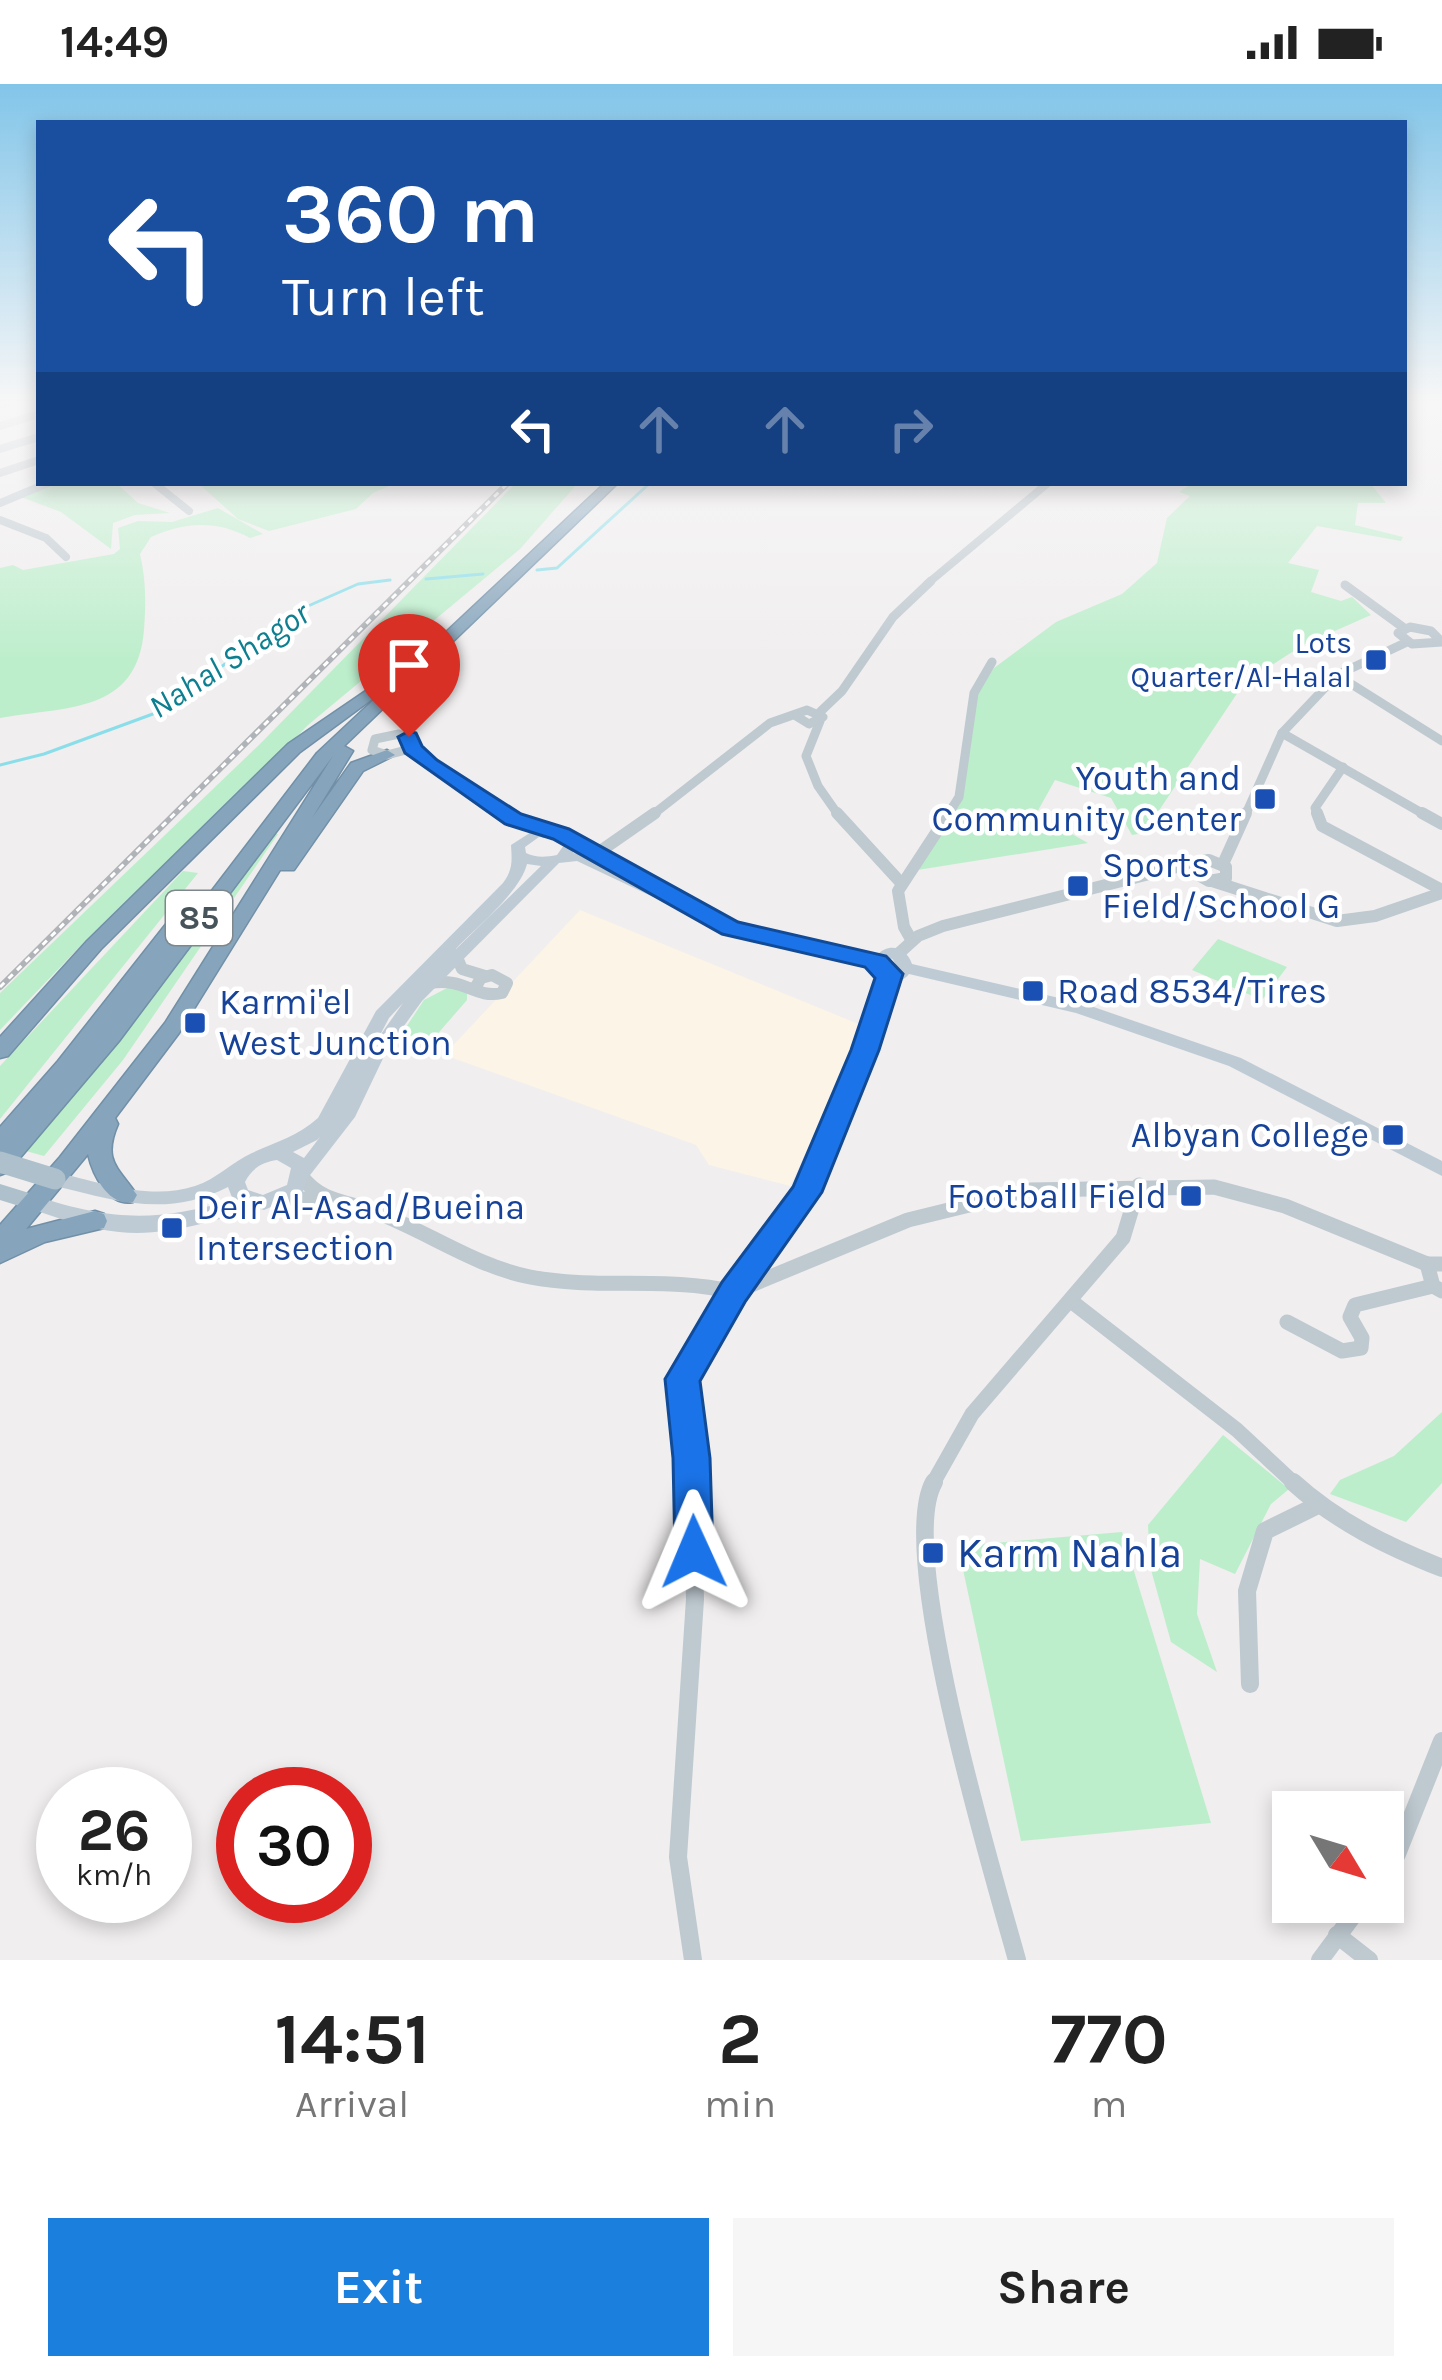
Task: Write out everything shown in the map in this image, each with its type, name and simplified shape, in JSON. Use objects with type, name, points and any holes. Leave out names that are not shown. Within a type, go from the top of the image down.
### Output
[{"type":"highway","name":"85","points":[[0,1142],[80,1048],[308,754],[587,489]]},
{"type":"highway","name":"85","points":[[0,1164],[111,1036],[299,784],[405,676],[605,489]]},
{"type":"highway","points":[[0,1242],[128,1088],[251,907],[329,773],[405,676]]},
{"type":"highway","points":[[1,1050],[94,945],[294,748],[373,691]]},
{"type":"highway","points":[[251,907],[295,857],[357,767],[372,757],[390,755]]},
{"type":"highway","points":[[125,1195],[104,1173],[98,1150],[128,1088]]},
{"type":"highway","points":[[0,1253],[40,1233],[95,1220]]},
{"type":"main road","points":[[520,849],[545,832],[561,834],[592,857],[730,928],[1079,1008],[1234,1061],[1442,1169]]},
{"type":"main road","points":[[0,1192],[95,1220],[149,1228],[253,1202],[275,1201],[295,1189],[349,1112],[390,1032],[428,984],[559,859],[570,842]]},
{"type":"main road","points":[[0,1164],[165,1201],[196,1196],[311,1135],[325,1122],[382,1016],[508,886],[519,871],[520,849]]},
{"type":"main road","points":[[520,849],[536,863],[592,857]]},
{"type":"main road","points":[[274,1153],[297,1159],[302,1175]]},
{"type":"main road","points":[[243,1167],[236,1189],[253,1202]]},
{"type":"street","points":[[0,503],[35,489]]},
{"type":"street","points":[[161,489],[189,511]]},
{"type":"street","points":[[902,884],[855,833],[812,775],[806,754],[820,717],[848,685],[891,619],[945,565],[1041,489]]},
{"type":"street","points":[[166,509],[180,505]]},
{"type":"street","points":[[0,520],[38,533],[64,555],[76,549]]},
{"type":"street","points":[[1345,585],[1404,628],[1431,631],[1442,639],[1439,647],[1407,642],[1399,636],[1404,628]]},
{"type":"street","points":[[1431,631],[1442,621]]},
{"type":"street","points":[[1196,861],[1193,872],[1209,881],[1226,878],[1222,856],[1241,829],[1282,733],[1337,675],[1407,642]]},
{"type":"street","points":[[913,940],[904,927],[898,891],[956,803],[974,693],[992,662]]},
{"type":"street","points":[[1337,675],[1442,741]]},
{"type":"street","points":[[592,857],[694,785],[770,723],[796,716],[805,723],[820,717]]},
{"type":"street","points":[[1282,733],[1442,824]]},
{"type":"street","points":[[430,765],[372,749],[372,742],[380,736],[405,735],[430,765],[513,819],[545,832]]},
{"type":"street","points":[[390,755],[411,746]]},
{"type":"street","points":[[1343,767],[1315,808],[1322,826],[1442,891]]},
{"type":"street","points":[[513,819],[520,849]]},
{"type":"street","points":[[693,1960],[677,1857],[695,1599],[692,1458],[682,1379],[734,1292],[806,1192],[865,1050],[892,965],[913,940],[943,926],[1196,861],[1241,829]]},
{"type":"street","points":[[1196,861],[1225,867],[1270,897]]},
{"type":"street","points":[[1145,877],[1209,881],[1337,921],[1375,916],[1442,891]]},
{"type":"street","points":[[428,984],[455,979],[487,996],[505,990],[505,980],[462,969],[456,956]]},
{"type":"street","points":[[475,988],[486,976]]},
{"type":"street","points":[[302,1175],[313,1191],[532,1277],[685,1281],[734,1292],[908,1220],[1030,1190],[1139,1185],[1214,1187],[1286,1206],[1435,1264],[1437,1288],[1355,1305],[1350,1317],[1362,1338],[1361,1348],[1342,1351],[1287,1322]]},
{"type":"street","points":[[1017,1960],[976,1813],[924,1580],[926,1497],[973,1414],[1123,1238],[1139,1185]]},
{"type":"street","points":[[275,1201],[338,1200]]},
{"type":"street","points":[[1071,1300],[1238,1430],[1318,1504],[1380,1543],[1442,1568]]},
{"type":"street","points":[[1250,1684],[1247,1591],[1265,1531],[1318,1504]]},
{"type":"street","points":[[1404,1836],[1442,1741]]},
{"type":"street","points":[[1320,1960],[1346,1923]]},
{"type":"street","points":[[1337,1935],[1369,1960]]},
{"type":"shaded area","points":[[580,910],[866,1027],[790,1186],[709,1165],[696,1145],[444,1055]]},
{"type":"green space","points":[[43,489],[122,489],[138,503],[170,513],[135,515],[113,523],[111,549],[61,512],[21,497]]},
{"type":"green space","points":[[204,489],[383,489],[356,509],[269,531],[238,519]]},
{"type":"green space","points":[[511,489],[573,489],[520,549],[308,725],[0,1030],[0,993],[260,744]]},
{"type":"green space","points":[[1374,489],[1386,503],[1358,503],[1355,525],[1403,537],[1401,541],[1317,526],[1288,563],[1319,570],[1311,592],[1341,601],[1352,597],[1371,615],[1303,645],[1244,683],[1144,833],[1132,835],[1111,798],[1055,780],[1036,814],[1088,843],[911,871],[960,790],[977,692],[994,668],[1056,622],[1122,594],[1157,563],[1167,518],[1190,496],[1179,492]]},
{"type":"green space","points":[[218,508],[263,534],[250,538],[201,525],[151,537],[140,554],[144,630],[139,657],[128,678],[94,701],[0,718],[0,568],[13,565],[23,570],[114,554],[120,549],[118,528],[138,521],[172,522]]},
{"type":"green space","points":[[265,834],[278,834],[123,1060],[44,1156],[26,1151],[86,1081]]},
{"type":"green space","points":[[183,871],[198,873],[0,1119],[0,1066]]},
{"type":"green space","points":[[1218,939],[1287,967],[1262,1000],[1192,970]]},
{"type":"green space","points":[[451,986],[467,991],[467,1000],[427,1046],[399,1038],[424,1000]]},
{"type":"green space","points":[[1442,1412],[1442,1483],[1406,1522],[1330,1494],[1340,1480],[1394,1456]]},
{"type":"green space","points":[[1223,1435],[1289,1489],[1271,1504],[1235,1574],[1200,1559],[1197,1614],[1217,1672],[1171,1642],[1150,1566],[1148,1525]]},
{"type":"green space","points":[[1122,1532],[1211,1823],[1021,1841],[958,1546]]},
{"type":"waterway","name":"Nahal Shagor","points":[[537,570],[557,568],[644,489]]},
{"type":"waterway","name":"Nahal Shagor","points":[[426,579],[483,574]]},
{"type":"waterway","name":"Nahal Shagor","points":[[0,765],[161,711],[299,610],[358,584],[390,580]]},
{"type":"railway","points":[[0,987],[502,489]]},
{"type":"place","name":"Lots Quarter/Al-Halal","points":[[1376,660]]},
{"type":"place","name":"Youth and Community Center","points":[[1265,799]]},
{"type":"place","name":"Sports Field/School G","points":[[1078,886]]},
{"type":"place","name":"Road 8534/Tires","points":[[1033,991]]},
{"type":"place","name":"Karmi'el West Junction","points":[[195,1023]]},
{"type":"place","name":"Albyan College","points":[[1393,1135]]},
{"type":"place","name":"Football Field","points":[[1191,1196]]},
{"type":"place","name":"Deir Al-Asad/Bueina Intersection","points":[[172,1228]]},
{"type":"place","name":"Karm Nahla","points":[[933,1553]]},
{"type":"route","points":[[409,737],[412,749],[430,765],[513,819],[561,834],[730,928],[877,962],[879,970],[890,974],[865,1050],[806,1192],[734,1292],[682,1379],[692,1458],[694,1552]]}]
